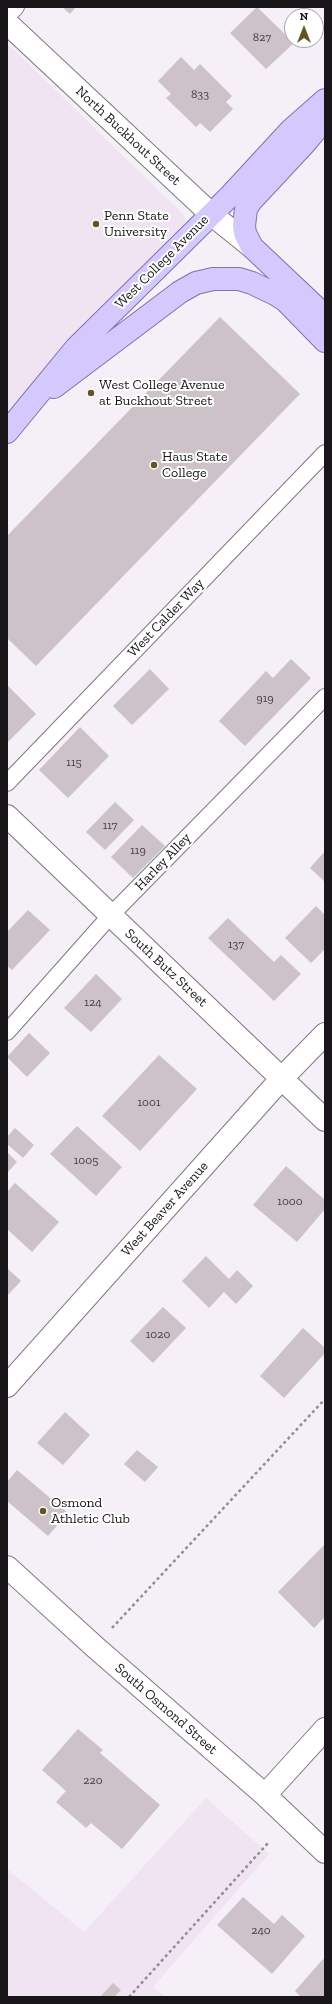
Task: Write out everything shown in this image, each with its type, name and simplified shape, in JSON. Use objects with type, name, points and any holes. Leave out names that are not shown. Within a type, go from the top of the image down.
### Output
[{"type":"main road","name":"West College Avenue","points":[[7,432],[76,348],[211,214],[291,130],[325,100]]},
{"type":"main road","points":[[325,119],[305,144],[246,209],[244,217],[245,233],[252,247],[325,316]]},
{"type":"main road","points":[[32,403],[90,362],[175,295],[196,283],[214,279],[239,279],[252,282],[275,294],[286,301],[325,341]]},
{"type":"street","name":"North Buckhout Street","points":[[7,23],[211,214],[252,247]]},
{"type":"street","name":"South Butz Street","points":[[7,816],[325,1120]]},
{"type":"street","name":"West Beaver Avenue","points":[[7,1386],[282,1078],[325,1034]]},
{"type":"street","name":"South Osmond Street","points":[[7,1566],[94,1648],[265,1795],[325,1852]]},
{"type":"street","points":[[265,1795],[325,1729]]},
{"type":"lane","points":[[7,16],[16,7]]},
{"type":"lane","name":"West Calder Way","points":[[7,783],[325,453]]},
{"type":"lane","name":"Harley Alley","points":[[7,1032],[110,916],[325,697]]},
{"type":"path","points":[[94,1648],[325,1398]]},
{"type":"path","points":[[128,1997],[268,1843]]},
{"type":"shaded area","name":"Penn State University","points":[[7,43],[183,214],[186,220],[180,233],[7,411]]},
{"type":"shaded area","points":[[206,1798],[269,1854],[153,1987],[165,1997],[7,1997],[7,1869],[84,1932]]},
{"type":"building","points":[[62,7],[76,7],[70,14]]},
{"type":"building","points":[[257,7],[284,33],[284,48],[289,48],[266,69],[230,33]]},
{"type":"building","points":[[181,57],[194,70],[200,64],[232,96],[226,102],[233,109],[210,132],[200,123],[196,127],[166,98],[171,94],[158,81]]},
{"type":"building","name":"Haus State College","points":[[220,317],[300,394],[36,666],[7,638],[7,536]]},
{"type":"building","points":[[291,659],[311,678],[245,746],[219,721],[266,671],[273,678]]},
{"type":"building","points":[[150,669],[169,689],[132,725],[113,706]]},
{"type":"building","points":[[7,685],[36,714],[7,743]]},
{"type":"building","points":[[80,727],[109,756],[68,798],[39,770]]},
{"type":"building","points":[[115,802],[134,820],[105,850],[86,832]]},
{"type":"building","points":[[142,825],[165,846],[133,878],[111,857]]},
{"type":"building","points":[[325,851],[325,882],[310,868]]},
{"type":"building","points":[[316,906],[325,915],[325,949],[311,963],[285,938]]},
{"type":"building","points":[[28,910],[50,930],[12,970],[7,966],[7,932]]},
{"type":"building","points":[[228,918],[274,962],[281,955],[301,974],[274,1001],[208,938]]},
{"type":"building","points":[[96,974],[122,999],[91,1032],[64,1008]]},
{"type":"building","points":[[29,1033],[50,1053],[27,1077],[7,1057]]},
{"type":"building","points":[[159,1055],[197,1089],[140,1151],[102,1116]]},
{"type":"building","points":[[77,1126],[122,1167],[96,1196],[50,1154]]},
{"type":"building","points":[[15,1128],[34,1145],[23,1158],[7,1144],[7,1137]]},
{"type":"building","points":[[7,1152],[17,1162],[7,1173]]},
{"type":"building","points":[[286,1166],[325,1200],[325,1209],[297,1242],[253,1205]]},
{"type":"building","points":[[15,1183],[59,1222],[32,1252],[7,1229],[7,1192]]},
{"type":"building","points":[[206,1256],[229,1279],[237,1270],[253,1286],[236,1304],[224,1292],[209,1308],[182,1281]]},
{"type":"building","points":[[7,1268],[21,1281],[7,1296]]},
{"type":"building","points":[[163,1307],[186,1328],[153,1363],[130,1341]]},
{"type":"building","points":[[303,1328],[325,1348],[325,1353],[284,1398],[260,1376]]},
{"type":"building","points":[[65,1412],[90,1435],[63,1465],[37,1443]]},
{"type":"building","points":[[137,1450],[158,1467],[145,1482],[124,1464]]},
{"type":"building","name":"Osmond Athletic Club","points":[[17,1470],[68,1513],[48,1536],[7,1501],[7,1482]]},
{"type":"building","points":[[325,1544],[325,1617],[314,1628],[278,1592]]},
{"type":"building","points":[[78,1729],[103,1750],[100,1753],[160,1805],[122,1849],[91,1823],[86,1828],[56,1802],[66,1791],[42,1770]]},
{"type":"building","points":[[243,1897],[274,1924],[282,1915],[305,1936],[272,1974],[217,1925]]},
{"type":"building","points":[[323,1959],[325,1961],[325,1997],[301,1997],[295,1991]]},
{"type":"building","points":[[113,1983],[121,1990],[114,1997],[100,1997]]},
{"type":"place","name":"Penn State University","points":[[96,224]]},
{"type":"place","name":"West College Avenue at Buckhout Street","points":[[91,393]]},
{"type":"place","name":"Haus State College","points":[[154,465]]},
{"type":"place","name":"Osmond Athletic Club","points":[[43,1511]]}]
